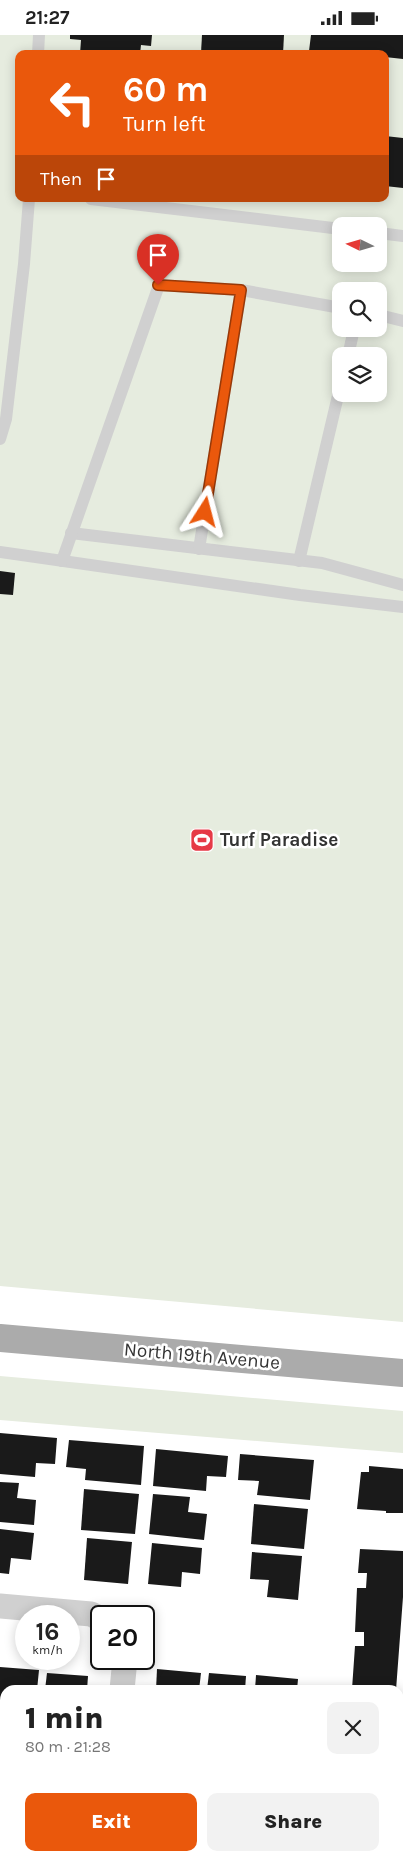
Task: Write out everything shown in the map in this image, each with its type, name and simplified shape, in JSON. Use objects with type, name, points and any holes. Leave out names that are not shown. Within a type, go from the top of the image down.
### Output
[{"type":"main road","name":"North 19th Avenue","points":[[0,1339],[403,1373]]},
{"type":"street","points":[[0,1606],[90,1614]]},
{"type":"street","points":[[122,1685],[124,1670]]},
{"type":"lane","points":[[38,50],[39,35]]},
{"type":"lane","points":[[0,439],[6,419],[24,264],[28,202]]},
{"type":"lane","points":[[117,202],[332,228]]},
{"type":"lane","points":[[388,234],[403,236]]},
{"type":"lane","points":[[62,561],[158,285],[241,290],[332,306]]},
{"type":"lane","points":[[199,549],[241,290]]},
{"type":"lane","points":[[387,317],[403,321]]},
{"type":"lane","points":[[299,561],[337,402]]},
{"type":"lane","points":[[71,533],[322,563],[403,585]]},
{"type":"lane","points":[[0,552],[300,595],[403,607]]},
{"type":"shaded area","name":"Turf Paradise","points":[[0,35],[403,35],[403,1322],[0,1286]]},
{"type":"shaded area","points":[[0,1376],[403,1411],[403,1453],[0,1420]]},
{"type":"building","points":[[70,35],[152,35],[151,46],[141,45],[140,50],[80,50],[81,40],[70,39]]},
{"type":"building","points":[[202,35],[284,35],[283,50],[201,50]]},
{"type":"building","points":[[311,35],[403,35],[403,59],[389,57],[389,50],[309,50]]},
{"type":"building","points":[[389,136],[403,138],[403,188],[389,186]]},
{"type":"building","points":[[0,571],[15,573],[13,595],[0,594]]},
{"type":"building","points":[[0,1433],[57,1438],[55,1464],[36,1463],[35,1477],[0,1474]]},
{"type":"building","points":[[69,1440],[144,1446],[141,1485],[85,1480],[86,1469],[66,1467]]},
{"type":"building","points":[[156,1449],[228,1456],[226,1477],[207,1476],[206,1491],[153,1486]]},
{"type":"building","points":[[240,1454],[314,1460],[310,1500],[257,1495],[259,1481],[238,1480]]},
{"type":"building","points":[[369,1466],[403,1469],[403,1513],[357,1509],[361,1472],[369,1472]]},
{"type":"building","points":[[0,1482],[19,1483],[17,1498],[36,1500],[34,1525],[0,1522]]},
{"type":"building","points":[[84,1489],[139,1494],[135,1534],[81,1530]]},
{"type":"building","points":[[153,1494],[190,1497],[188,1512],[207,1514],[204,1540],[149,1534]]},
{"type":"building","points":[[254,1504],[308,1509],[304,1549],[251,1544]]},
{"type":"building","points":[[0,1529],[34,1533],[31,1560],[11,1558],[9,1574],[0,1573]]},
{"type":"building","points":[[87,1538],[132,1542],[128,1584],[84,1580]]},
{"type":"building","points":[[152,1543],[202,1548],[200,1574],[182,1572],[181,1587],[148,1584]]},
{"type":"building","points":[[360,1549],[403,1551],[403,1597],[396,1685],[352,1685],[355,1646],[364,1646],[364,1632],[355,1632],[357,1588],[366,1588],[367,1573],[358,1573]]},
{"type":"building","points":[[252,1552],[302,1556],[298,1600],[267,1597],[269,1580],[250,1579]]},
{"type":"building","points":[[0,1667],[15,1668],[15,1670],[39,1670],[38,1685],[0,1685]]},
{"type":"building","points":[[157,1669],[201,1673],[200,1685],[156,1685]]},
{"type":"building","points":[[47,1673],[88,1676],[87,1685],[46,1685]]},
{"type":"building","points":[[209,1673],[246,1676],[245,1685],[208,1685]]},
{"type":"building","points":[[256,1675],[298,1679],[297,1685],[255,1685]]},
{"type":"place","name":"Turf Paradise","points":[[202,840]]},
{"type":"route","points":[[158,285],[241,290],[205,512]]}]
